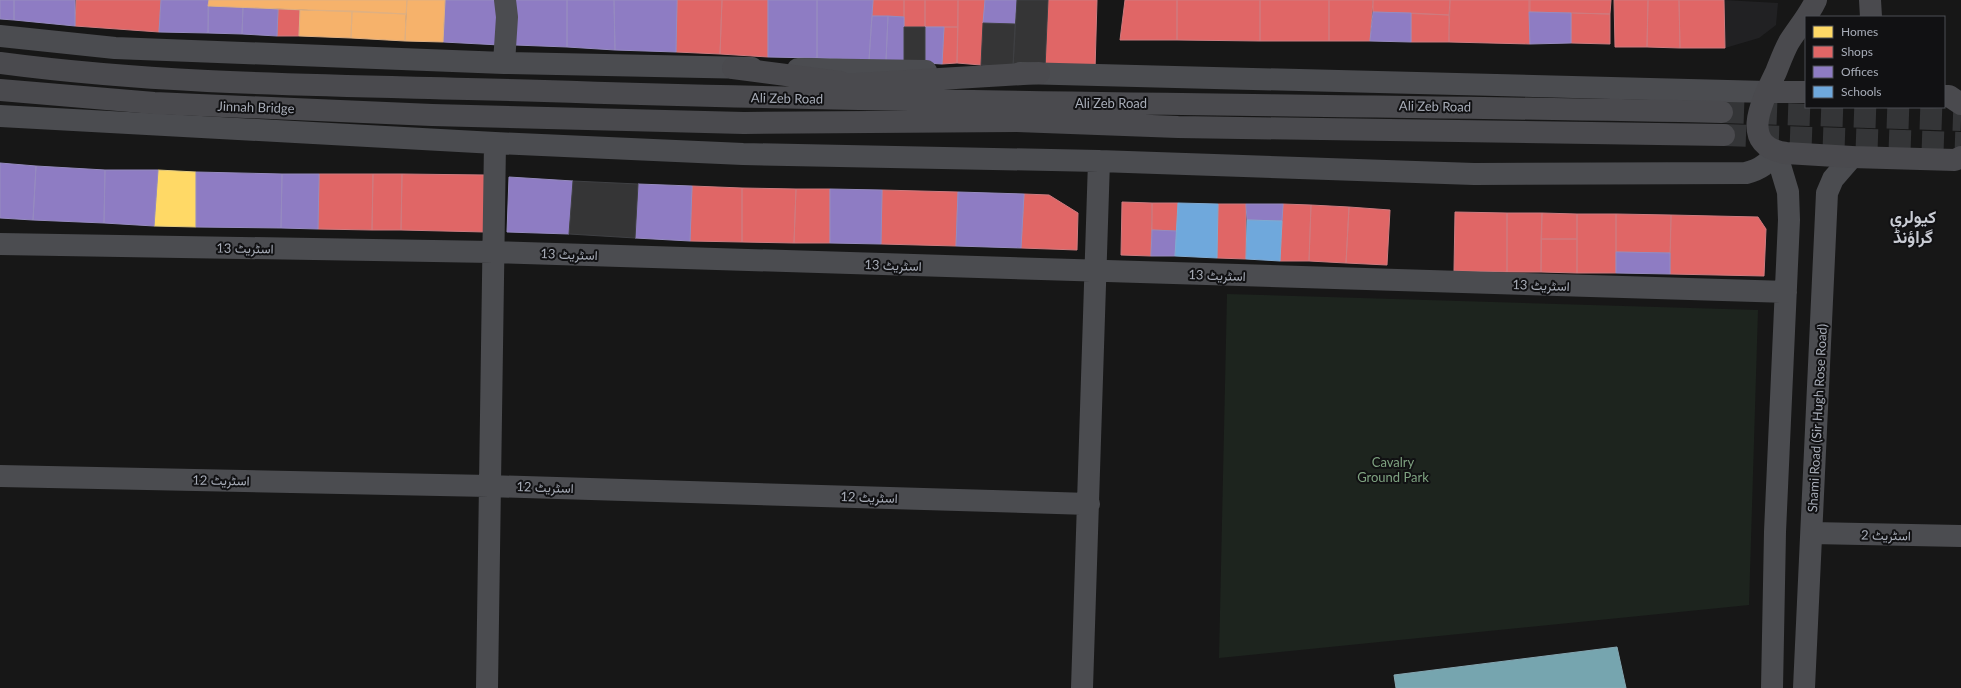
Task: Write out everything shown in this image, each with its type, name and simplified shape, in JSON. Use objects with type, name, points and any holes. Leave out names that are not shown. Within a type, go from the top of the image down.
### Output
[{"type":"main road","points":[[1806,16],[1816,0]]},
{"type":"main road","points":[[1870,0],[1871,16]]},
{"type":"main road","points":[[1805,18],[1789,43],[1766,92],[1758,114],[1758,132],[1761,141],[1776,152],[1852,157],[1954,160],[1961,157]]},
{"type":"main road","name":"Jinnah Bridge","points":[[0,63],[158,79],[324,86],[500,90]]},
{"type":"main road","points":[[733,68],[855,84],[1016,102]]},
{"type":"main road","points":[[680,96],[1039,73]]},
{"type":"main road","name":"Jinnah Bridge","points":[[0,90],[154,103],[432,115],[513,116]]},
{"type":"main road","name":"Ali Zeb Road","points":[[500,90],[680,96],[1016,102],[1346,105],[1722,112]]},
{"type":"main road","points":[[1766,92],[1805,92]]},
{"type":"main road","name":"Ali Zeb Road","points":[[513,116],[744,123],[1017,122],[1178,127],[1724,135]]},
{"type":"street","points":[[504,64],[507,17],[505,0]]},
{"type":"street","points":[[0,36],[115,48],[504,64],[1039,73],[1766,92]]},
{"type":"street","points":[[0,116],[495,143],[743,154],[1099,161],[1474,174],[1746,173],[1758,170],[1767,164],[1776,152]]},
{"type":"street","points":[[743,154],[744,123]]},
{"type":"street","points":[[487,688],[495,143]]},
{"type":"street","points":[[1772,688],[1775,532],[1789,204],[1785,177],[1776,152]]},
{"type":"street","name":"Shami Road (Sir Hugh Rose Road)","points":[[1804,688],[1827,193],[1833,179],[1852,157]]},
{"type":"street","points":[[1082,688],[1089,504],[1094,271],[1099,161]]},
{"type":"street","name":"اسٹریٹ 13","points":[[0,244],[493,252],[1786,292]]},
{"type":"street","name":"اسٹریٹ 12","points":[[0,476],[489,486],[1089,504]]},
{"type":"street","name":"اسٹریٹ 2","points":[[1812,533],[1961,536]]},
{"type":"shaded area","points":[[1724,0],[1778,3],[1776,25],[1759,38],[1725,48]]},
{"type":"green space","name":"Cavalry Ground Park","points":[[1227,294],[1758,310],[1749,605],[1219,658]]},
{"type":"building: Homes","points":[[158,170],[196,172],[196,227],[154,226]]},
{"type":"building: Shops","points":[[76,0],[161,0],[159,32],[75,26]]},
{"type":"building: Shops","points":[[677,0],[722,0],[720,54],[676,52]]},
{"type":"building: Shops","points":[[722,0],[768,0],[768,57],[720,54]]},
{"type":"building: Shops","points":[[873,0],[904,0],[904,17],[872,16]]},
{"type":"building: Shops","points":[[904,0],[925,0],[925,27],[904,27]]},
{"type":"building: Shops","points":[[925,0],[958,0],[958,27],[925,27]]},
{"type":"building: Shops","points":[[958,0],[985,0],[981,65],[957,63]]},
{"type":"building: Shops","points":[[1048,0],[1097,0],[1095,70],[1045,68]]},
{"type":"building: Shops","points":[[1125,0],[1177,0],[1177,40],[1120,40]]},
{"type":"building: Shops","points":[[1177,0],[1260,0],[1260,41],[1177,40]]},
{"type":"building: Shops","points":[[1260,0],[1329,0],[1329,41],[1260,41]]},
{"type":"building: Shops","points":[[1329,0],[1373,0],[1370,41],[1329,41]]},
{"type":"building: Shops","points":[[1373,0],[1450,0],[1449,15],[1373,12]]},
{"type":"building: Shops","points":[[1450,0],[1530,0],[1530,44],[1449,42]]},
{"type":"building: Shops","points":[[1529,0],[1611,0],[1610,14],[1529,12]]},
{"type":"building: Shops","points":[[1614,0],[1648,0],[1647,47],[1615,47]]},
{"type":"building: Shops","points":[[1648,0],[1679,0],[1680,48],[1647,47]]},
{"type":"building: Shops","points":[[1679,0],[1724,0],[1725,48],[1680,48]]},
{"type":"building: Shops","points":[[278,9],[300,10],[299,36],[277,36]]},
{"type":"building: Shops","points":[[1411,13],[1449,15],[1449,42],[1411,42]]},
{"type":"building: Shops","points":[[1571,13],[1610,14],[1610,44],[1571,43]]},
{"type":"building: Shops","points":[[944,27],[958,27],[957,63],[942,64]]},
{"type":"building: Shops","points":[[319,174],[373,174],[372,230],[318,229]]},
{"type":"building: Shops","points":[[373,174],[402,174],[401,230],[372,230]]},
{"type":"building: Shops","points":[[402,174],[486,175],[485,232],[401,230]]},
{"type":"building: Shops","points":[[692,186],[742,188],[742,242],[690,241]]},
{"type":"building: Shops","points":[[742,188],[796,189],[794,243],[742,242]]},
{"type":"building: Shops","points":[[796,189],[830,189],[830,243],[794,243]]},
{"type":"building: Shops","points":[[882,190],[958,192],[956,246],[881,244]]},
{"type":"building: Shops","points":[[1024,194],[1049,195],[1078,213],[1077,250],[1021,248]]},
{"type":"building: Shops","points":[[1122,202],[1152,203],[1151,256],[1121,255]]},
{"type":"building: Shops","points":[[1152,203],[1178,203],[1177,231],[1152,230]]},
{"type":"building: Shops","points":[[1218,204],[1246,204],[1246,259],[1217,258]]},
{"type":"building: Shops","points":[[1283,204],[1311,205],[1309,261],[1280,261]]},
{"type":"building: Shops","points":[[1311,205],[1349,207],[1346,263],[1309,261]]},
{"type":"building: Shops","points":[[1349,207],[1390,210],[1387,265],[1346,263]]},
{"type":"building: Shops","points":[[1455,212],[1507,213],[1507,272],[1454,271]]},
{"type":"building: Shops","points":[[1507,213],[1542,213],[1541,272],[1507,272]]},
{"type":"building: Shops","points":[[1542,213],[1577,214],[1577,239],[1541,239]]},
{"type":"building: Shops","points":[[1577,214],[1616,214],[1616,273],[1577,273]]},
{"type":"building: Shops","points":[[1616,214],[1671,215],[1670,253],[1616,252]]},
{"type":"building: Shops","points":[[1671,215],[1758,217],[1766,229],[1764,276],[1670,274]]},
{"type":"building: Shops","points":[[1541,239],[1577,239],[1577,273],[1541,272]]},
{"type":"building: Offices","points":[[0,0],[14,0],[14,20],[0,19]]},
{"type":"building: Offices","points":[[14,0],[75,0],[75,26],[14,20]]},
{"type":"building: Offices","points":[[161,0],[209,0],[208,33],[159,32]]},
{"type":"building: Offices","points":[[445,0],[501,0],[500,45],[443,42]]},
{"type":"building: Offices","points":[[515,0],[567,0],[567,47],[515,45]]},
{"type":"building: Offices","points":[[567,0],[614,0],[615,50],[567,47]]},
{"type":"building: Offices","points":[[614,0],[677,0],[676,52],[615,50]]},
{"type":"building: Offices","points":[[768,0],[817,0],[817,58],[768,57]]},
{"type":"building: Offices","points":[[817,0],[873,0],[869,60],[817,58]]},
{"type":"building: Offices","points":[[985,0],[1017,0],[1015,24],[983,23]]},
{"type":"building: Offices","points":[[208,6],[243,7],[242,34],[208,33]]},
{"type":"building: Offices","points":[[243,7],[278,9],[277,36],[242,34]]},
{"type":"building: Offices","points":[[1373,12],[1411,13],[1411,42],[1370,41]]},
{"type":"building: Offices","points":[[1529,12],[1571,13],[1571,43],[1530,44]]},
{"type":"building: Offices","points":[[872,16],[888,16],[886,61],[869,60]]},
{"type":"building: Offices","points":[[888,16],[904,17],[904,62],[886,61]]},
{"type":"building: Offices","points":[[925,27],[944,27],[942,64],[925,63]]},
{"type":"building: Offices","points":[[0,163],[36,166],[33,220],[0,218]]},
{"type":"building: Offices","points":[[36,166],[105,170],[104,223],[33,220]]},
{"type":"building: Offices","points":[[105,170],[158,170],[154,226],[104,223]]},
{"type":"building: Offices","points":[[196,172],[282,174],[281,228],[196,227]]},
{"type":"building: Offices","points":[[282,174],[319,174],[318,229],[281,228]]},
{"type":"building: Offices","points":[[509,177],[573,181],[569,234],[507,232]]},
{"type":"building: Offices","points":[[638,184],[692,186],[690,241],[635,238]]},
{"type":"building: Offices","points":[[830,189],[882,190],[881,244],[830,243]]},
{"type":"building: Offices","points":[[958,192],[1024,194],[1021,248],[956,246]]},
{"type":"building: Offices","points":[[1246,204],[1283,204],[1282,221],[1247,220]]},
{"type":"building: Offices","points":[[1152,230],[1177,231],[1175,256],[1151,256]]},
{"type":"building: Offices","points":[[1616,252],[1670,253],[1670,274],[1616,273]]},
{"type":"building: Schools","points":[[1178,203],[1218,204],[1217,258],[1175,256]]},
{"type":"building: Schools","points":[[1247,220],[1282,221],[1280,261],[1246,259]]},
{"type":"building: Health","points":[[209,0],[407,0],[406,14],[208,6]]},
{"type":"building: Health","points":[[407,0],[445,0],[443,42],[405,41]]},
{"type":"building: Health","points":[[300,10],[352,11],[351,38],[299,36]]},
{"type":"building: Health","points":[[352,11],[406,14],[405,41],[351,38]]},
{"type":"building: Public","points":[[1617,647],[1626,688],[1396,688],[1394,675]]},
{"type":"building: Other","points":[[1017,0],[1048,0],[1045,68],[1013,67]]},
{"type":"building: Other","points":[[983,23],[1015,24],[1013,67],[981,65]]},
{"type":"building: Other","points":[[904,27],[925,27],[925,63],[904,62]]},
{"type":"building: Other","points":[[573,181],[638,184],[635,238],[569,234]]},
{"type":"tunnel","points":[[1722,112],[1961,120]]},
{"type":"tunnel","points":[[1724,135],[1961,143]]},
{"type":"district","name":"کیولری گراؤنڈ","points":[[1913,227]]}]
